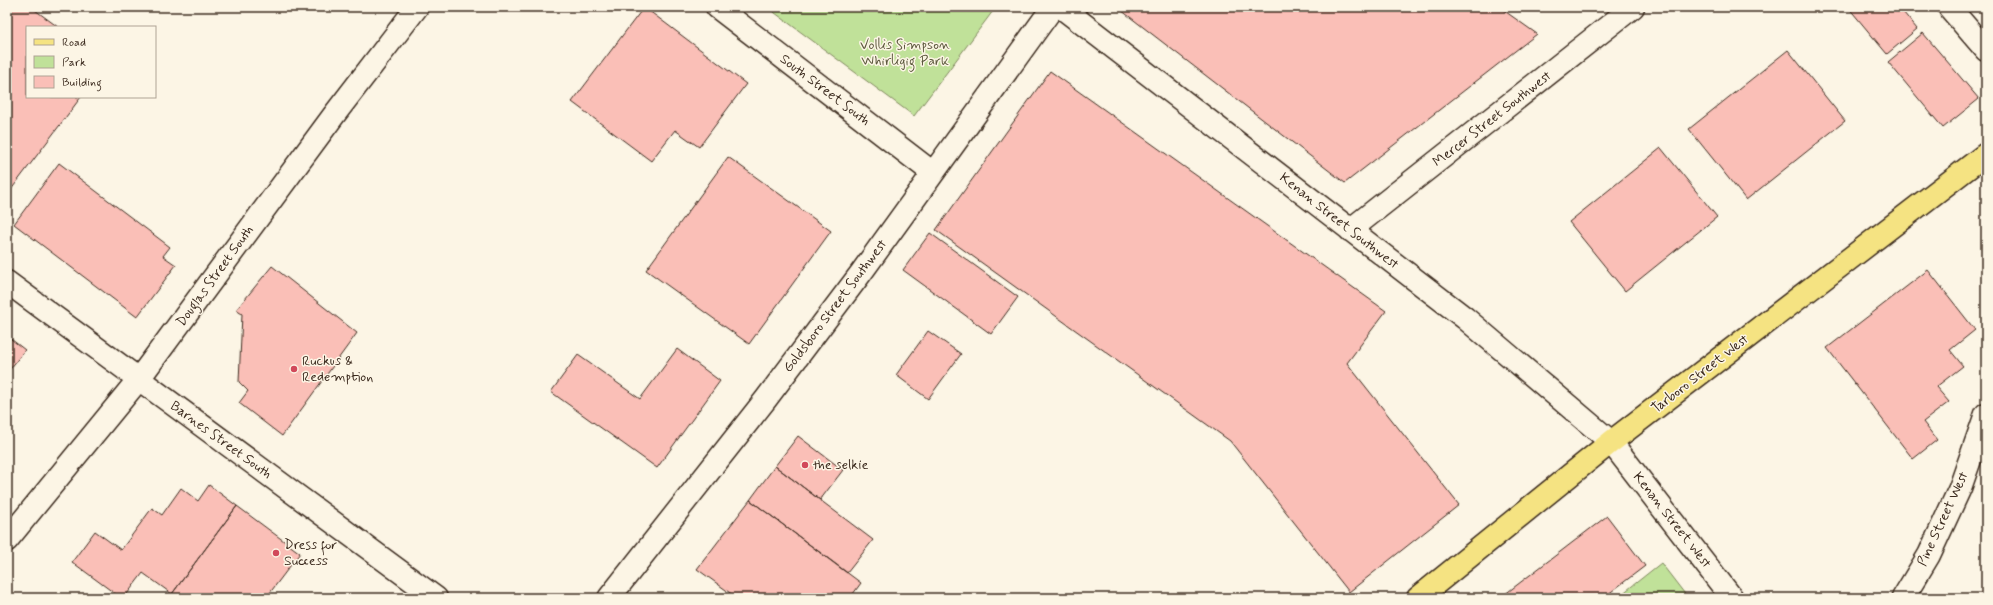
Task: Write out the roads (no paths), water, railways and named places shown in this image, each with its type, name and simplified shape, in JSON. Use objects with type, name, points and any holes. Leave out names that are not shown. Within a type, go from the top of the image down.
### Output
[{"type":"main road","name":"Tarboro Street West","points":[[1418,598],[1611,442],[1985,156]]},
{"type":"street","name":"Douglas Street South","points":[[7,540],[138,380],[334,115],[417,7]]},
{"type":"street","name":"South Street South","points":[[717,7],[933,172]]},
{"type":"street","name":"Goldsboro Street Southwest","points":[[609,598],[766,399],[1053,7]]},
{"type":"street","name":"Kenan Street Southwest","points":[[1061,7],[1465,318],[1611,442]]},
{"type":"street","name":"Mercer Street Southwest","points":[[1350,230],[1633,7]]},
{"type":"street","points":[[1949,7],[1986,50]]},
{"type":"street","name":"Barnes Street South","points":[[7,282],[138,380],[436,598]]},
{"type":"street","name":"Pine Street West","points":[[1903,598],[1929,555],[1960,488],[1986,414]]},
{"type":"street","name":"Kenan Street West","points":[[1611,442],[1732,598]]},
{"type":"place","name":"Ruckus & Redemption","points":[[294,369]]},
{"type":"place","name":"the selkie","points":[[805,465]]},
{"type":"place","name":"Dress for Success","points":[[276,553]]},
{"type":"park label","name":"Vollis Simpson Whirligig Park","points":[[905,54]]}]
